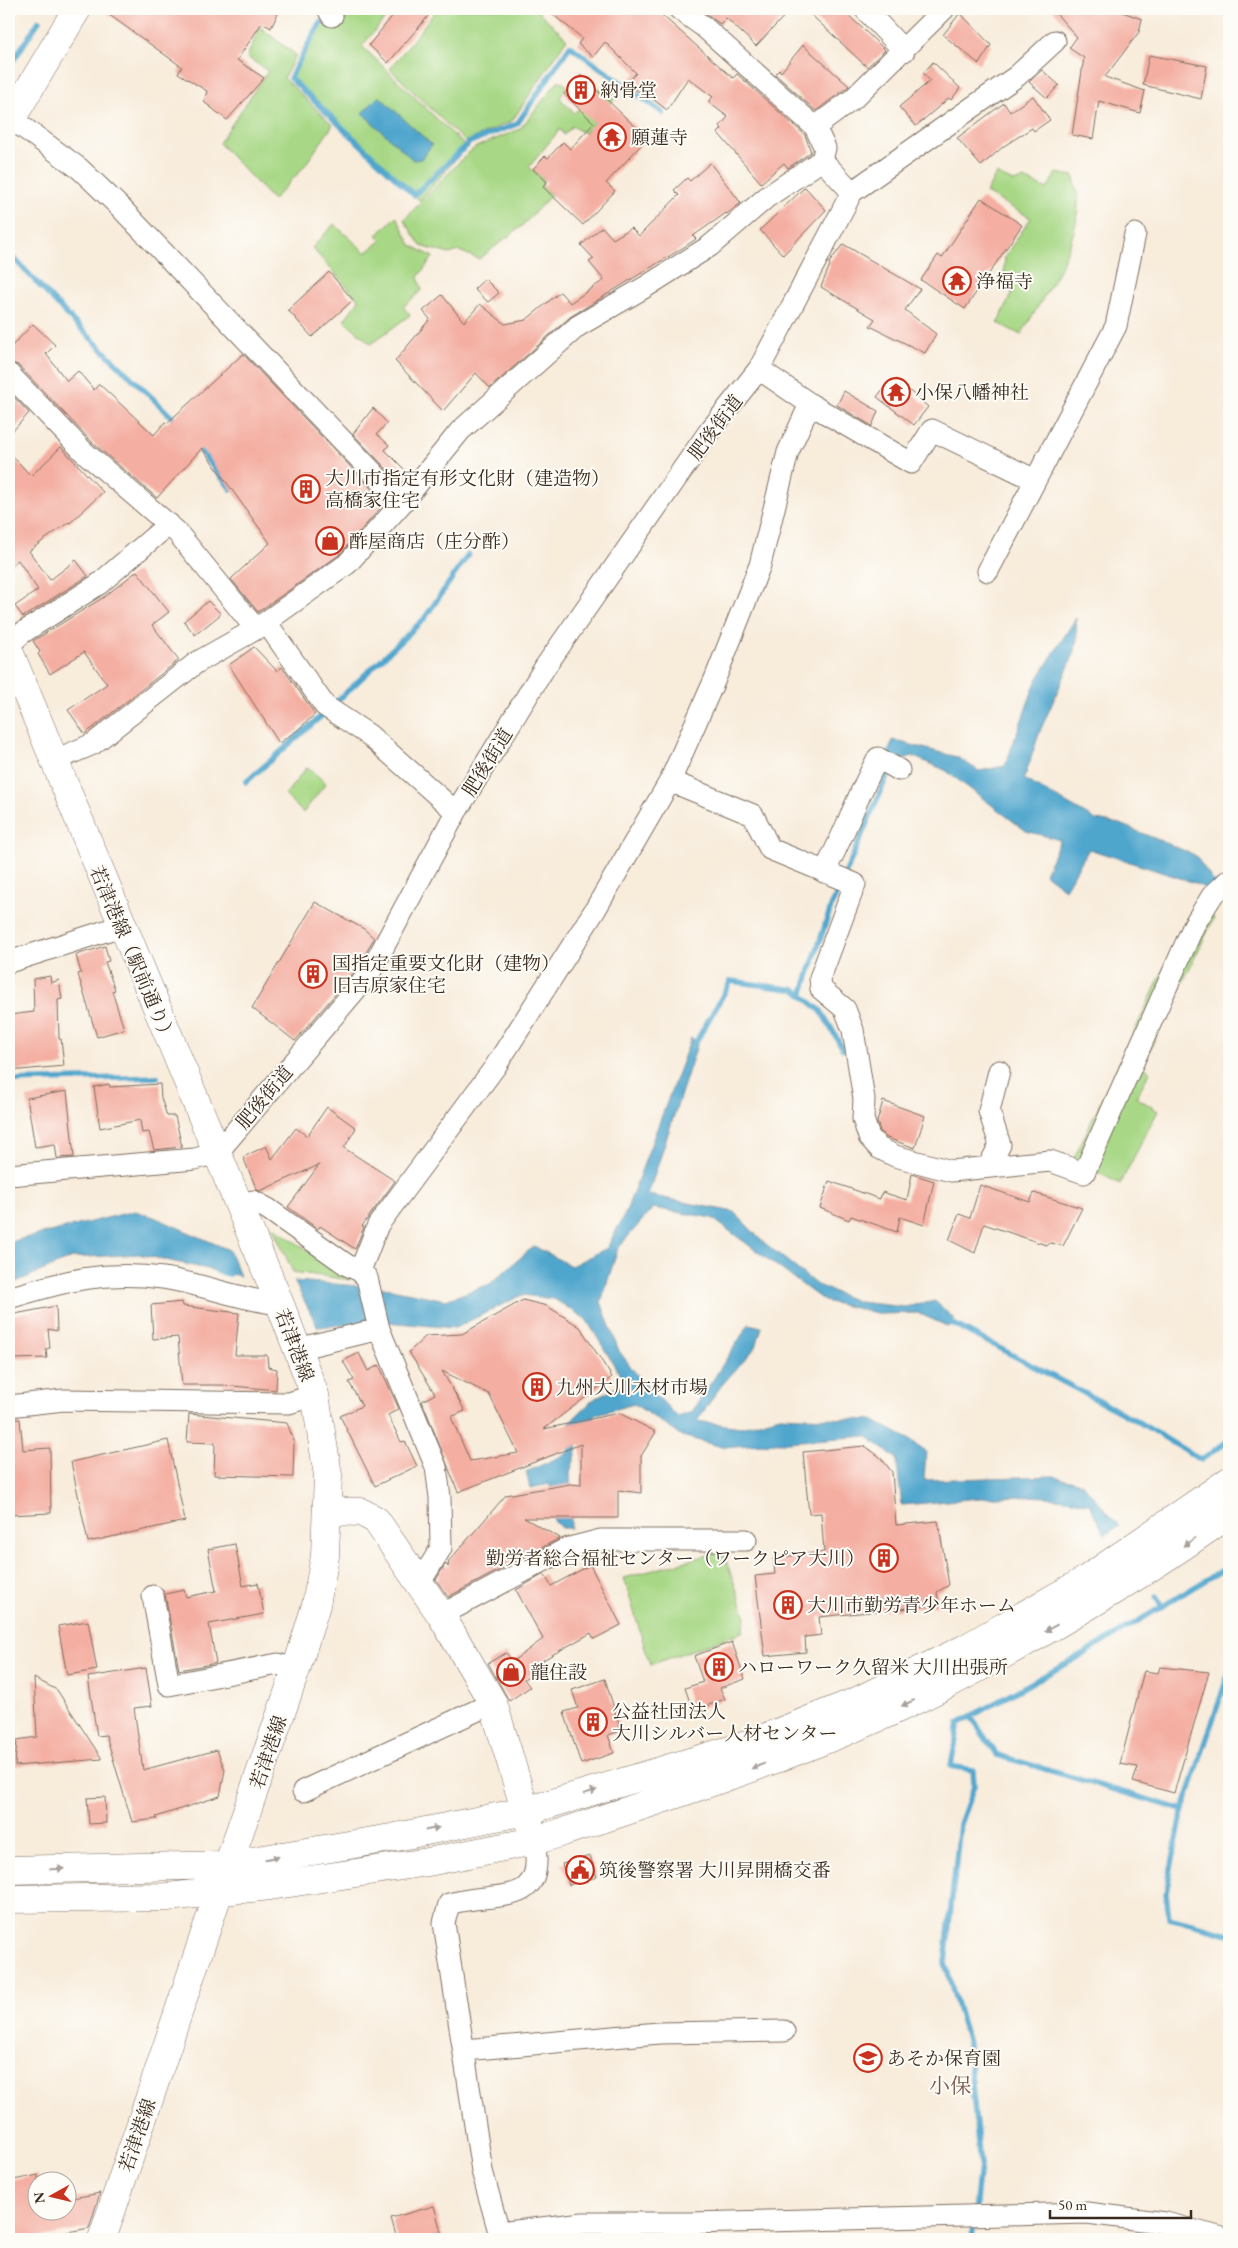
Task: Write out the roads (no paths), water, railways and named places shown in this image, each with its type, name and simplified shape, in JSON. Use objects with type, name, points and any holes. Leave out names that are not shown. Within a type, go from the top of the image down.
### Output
[{"type":"street","points":[[77,9],[10,120],[80,169],[120,207],[402,504]]},
{"type":"street","points":[[53,761],[94,744],[196,663],[261,626],[346,564],[402,504],[460,431],[578,326],[647,286],[710,246],[768,197],[822,160],[825,148],[815,127],[704,27],[678,9]]},
{"type":"street","points":[[864,9],[904,51]]},
{"type":"street","points":[[815,127],[853,100],[944,9]]},
{"type":"street","points":[[822,160],[852,192],[1016,76],[1055,41]]},
{"type":"street","name":"肥後街道","points":[[217,1154],[369,974],[456,812],[545,667],[708,433],[759,369],[852,192]]},
{"type":"street","points":[[988,570],[1116,326],[1135,234]]},
{"type":"street","points":[[759,369],[810,404],[910,463],[932,430],[1035,480]]},
{"type":"street","points":[[9,374],[84,452],[168,524],[261,626],[329,709],[369,735],[456,812]]},
{"type":"street","points":[[419,1584],[441,1548],[440,1497],[436,1467],[379,1329],[364,1274],[378,1226],[495,1067],[595,910],[670,781],[715,679],[760,565],[788,452],[810,404]]},
{"type":"street","points":[[9,645],[22,633],[99,584],[168,524]]},
{"type":"street","name":"若津港線（駅前通り）","points":[[9,650],[121,926],[260,1257]]},
{"type":"street","points":[[835,876],[839,846],[864,782],[878,758],[893,767]]},
{"type":"street","points":[[670,781],[753,816],[770,850],[855,884],[820,978],[821,988],[845,1009],[853,1030],[864,1099],[863,1119],[868,1137],[879,1148],[895,1156],[951,1171],[1050,1161],[1084,1173],[1194,925],[1222,886]]},
{"type":"street","points":[[9,962],[121,926]]},
{"type":"street","points":[[988,1167],[1000,1145],[989,1111],[1000,1071]]},
{"type":"street","points":[[9,1175],[195,1159],[217,1154]]},
{"type":"street","points":[[239,1204],[253,1201],[268,1209],[347,1265],[364,1274]]},
{"type":"street","name":"若津港線","points":[[102,2239],[296,1670],[318,1595],[325,1556],[328,1475],[315,1395],[260,1257]]},
{"type":"street","points":[[9,1298],[70,1280],[102,1275],[164,1278],[250,1300],[277,1297]]},
{"type":"street","points":[[297,1349],[379,1329]]},
{"type":"street","points":[[9,1406],[64,1400],[289,1403],[315,1395]]},
{"type":"street","points":[[9,1899],[167,1897],[224,1878],[391,1838],[526,1811],[744,1746],[857,1701],[966,1648],[1084,1581],[1229,1481]]},
{"type":"street","points":[[328,1511],[361,1512],[376,1520],[441,1615],[493,1703],[534,1840],[538,1858],[535,1877],[525,1890],[501,1896],[464,1899],[449,1904],[444,1923],[482,2172],[500,2236],[583,2224],[1087,2213],[1128,2216],[1166,2223],[1226,2239]]},
{"type":"street","points":[[9,1870],[224,1878],[270,1886],[347,1875],[534,1840],[752,1769],[875,1719],[978,1670],[1099,1601],[1229,1514]]},
{"type":"street","points":[[441,1615],[566,1549],[601,1540],[746,1540]]},
{"type":"street","points":[[153,1596],[169,1685],[278,1664],[296,1670]]},
{"type":"street","points":[[303,1791],[493,1703]]},
{"type":"street","points":[[464,2050],[659,2033],[784,2031]]},
{"type":"water","points":[[379,96],[432,145],[421,159],[413,160],[362,113]]},
{"type":"water","points":[[1076,618],[1077,640],[1071,661],[1040,731],[1024,779],[1096,820],[1120,824],[1195,855],[1214,882],[1229,879],[1229,902],[1195,883],[1089,849],[1065,889],[1045,874],[1060,840],[1026,831],[945,770],[912,756],[897,762],[887,756],[893,740],[957,757],[979,771],[1005,766],[1036,681]]},
{"type":"water","points":[[691,1038],[698,1042],[648,1195],[734,1212],[761,1240],[817,1285],[859,1302],[905,1307],[935,1301],[954,1319],[949,1327],[918,1313],[881,1314],[824,1301],[712,1218],[653,1208],[618,1248],[601,1302],[619,1351],[641,1380],[678,1417],[692,1412],[749,1324],[762,1327],[756,1347],[721,1386],[697,1421],[741,1427],[780,1416],[872,1420],[909,1439],[926,1451],[924,1480],[1054,1476],[1082,1483],[1119,1526],[1105,1535],[1089,1504],[1066,1499],[1020,1496],[902,1505],[896,1458],[866,1436],[722,1447],[682,1436],[634,1404],[597,1414],[579,1431],[577,1452],[570,1472],[571,1528],[561,1528],[554,1521],[550,1484],[530,1488],[526,1472],[568,1453],[570,1422],[594,1399],[625,1383],[586,1319],[554,1299],[522,1295],[455,1328],[386,1322],[318,1327],[294,1281],[386,1288],[446,1300],[490,1284],[534,1246],[571,1266],[607,1248],[625,1214]]},
{"type":"water","points":[[135,1211],[154,1217],[229,1250],[240,1276],[138,1254],[72,1258],[9,1285],[9,1242]]},
{"type":"waterway","points":[[326,17],[316,30],[290,78],[414,195],[470,142],[517,124],[570,46],[663,113]]},
{"type":"waterway","points":[[9,67],[39,21]]},
{"type":"waterway","points":[[9,253],[71,319],[178,423]]},
{"type":"waterway","points":[[196,446],[231,489]]},
{"type":"waterway","points":[[333,705],[424,619],[468,555]]},
{"type":"waterway","points":[[246,782],[326,712]]},
{"type":"waterway","points":[[802,995],[831,907],[890,769]]},
{"type":"waterway","points":[[693,1047],[731,981],[796,990],[821,1011],[843,1049]]},
{"type":"waterway","points":[[9,1081],[157,1077]]},
{"type":"waterway","points":[[217,1271],[229,1274]]},
{"type":"waterway","points":[[946,1320],[1137,1421],[1201,1460],[1229,1440]]},
{"type":"waterway","points":[[972,2239],[980,2165],[968,2043],[945,1963],[960,1824],[974,1786],[973,1770],[951,1766],[959,1723],[1082,1655],[1229,1566]]},
{"type":"waterway","points":[[1156,1597],[1162,1606]]},
{"type":"waterway","points":[[1229,1672],[1183,1810],[1166,1893],[1169,1918],[1229,1934]]},
{"type":"waterway","points":[[971,1717],[997,1755],[1183,1810]]},
{"type":"place","name":"納骨堂","points":[[581,90]]},
{"type":"place","name":"願蓮寺","points":[[612,137]]},
{"type":"place","name":"浄福寺","points":[[957,281]]},
{"type":"place","name":"小保八幡神社","points":[[896,392]]},
{"type":"place","name":"大川市指定有形文化財（建造物） 高橋家住宅","points":[[306,489]]},
{"type":"place","name":"酢屋商店（庄分酢）","points":[[330,541]]},
{"type":"place","name":"国指定重要文化財（建物） 旧吉原家住宅","points":[[313,974]]},
{"type":"place","name":"九州大川木材市場","points":[[537,1387]]},
{"type":"place","name":"勤労者総合福祉センター（ワークピア大川）","points":[[884,1558]]},
{"type":"place","name":"大川市勤労青少年ホーム","points":[[788,1605]]},
{"type":"place","name":"ハローワーク久留米 大川出張所","points":[[719,1667]]},
{"type":"place","name":"龍住設","points":[[511,1672]]},
{"type":"place","name":"公益社団法人 大川シルバー人材センター","points":[[593,1722]]},
{"type":"place","name":"筑後警察署 大川昇開橋交番","points":[[580,1870]]},
{"type":"place","name":"あそか保育園","points":[[868,2058]]},
{"type":"district","name":"小保","points":[[950,2086]]}]
